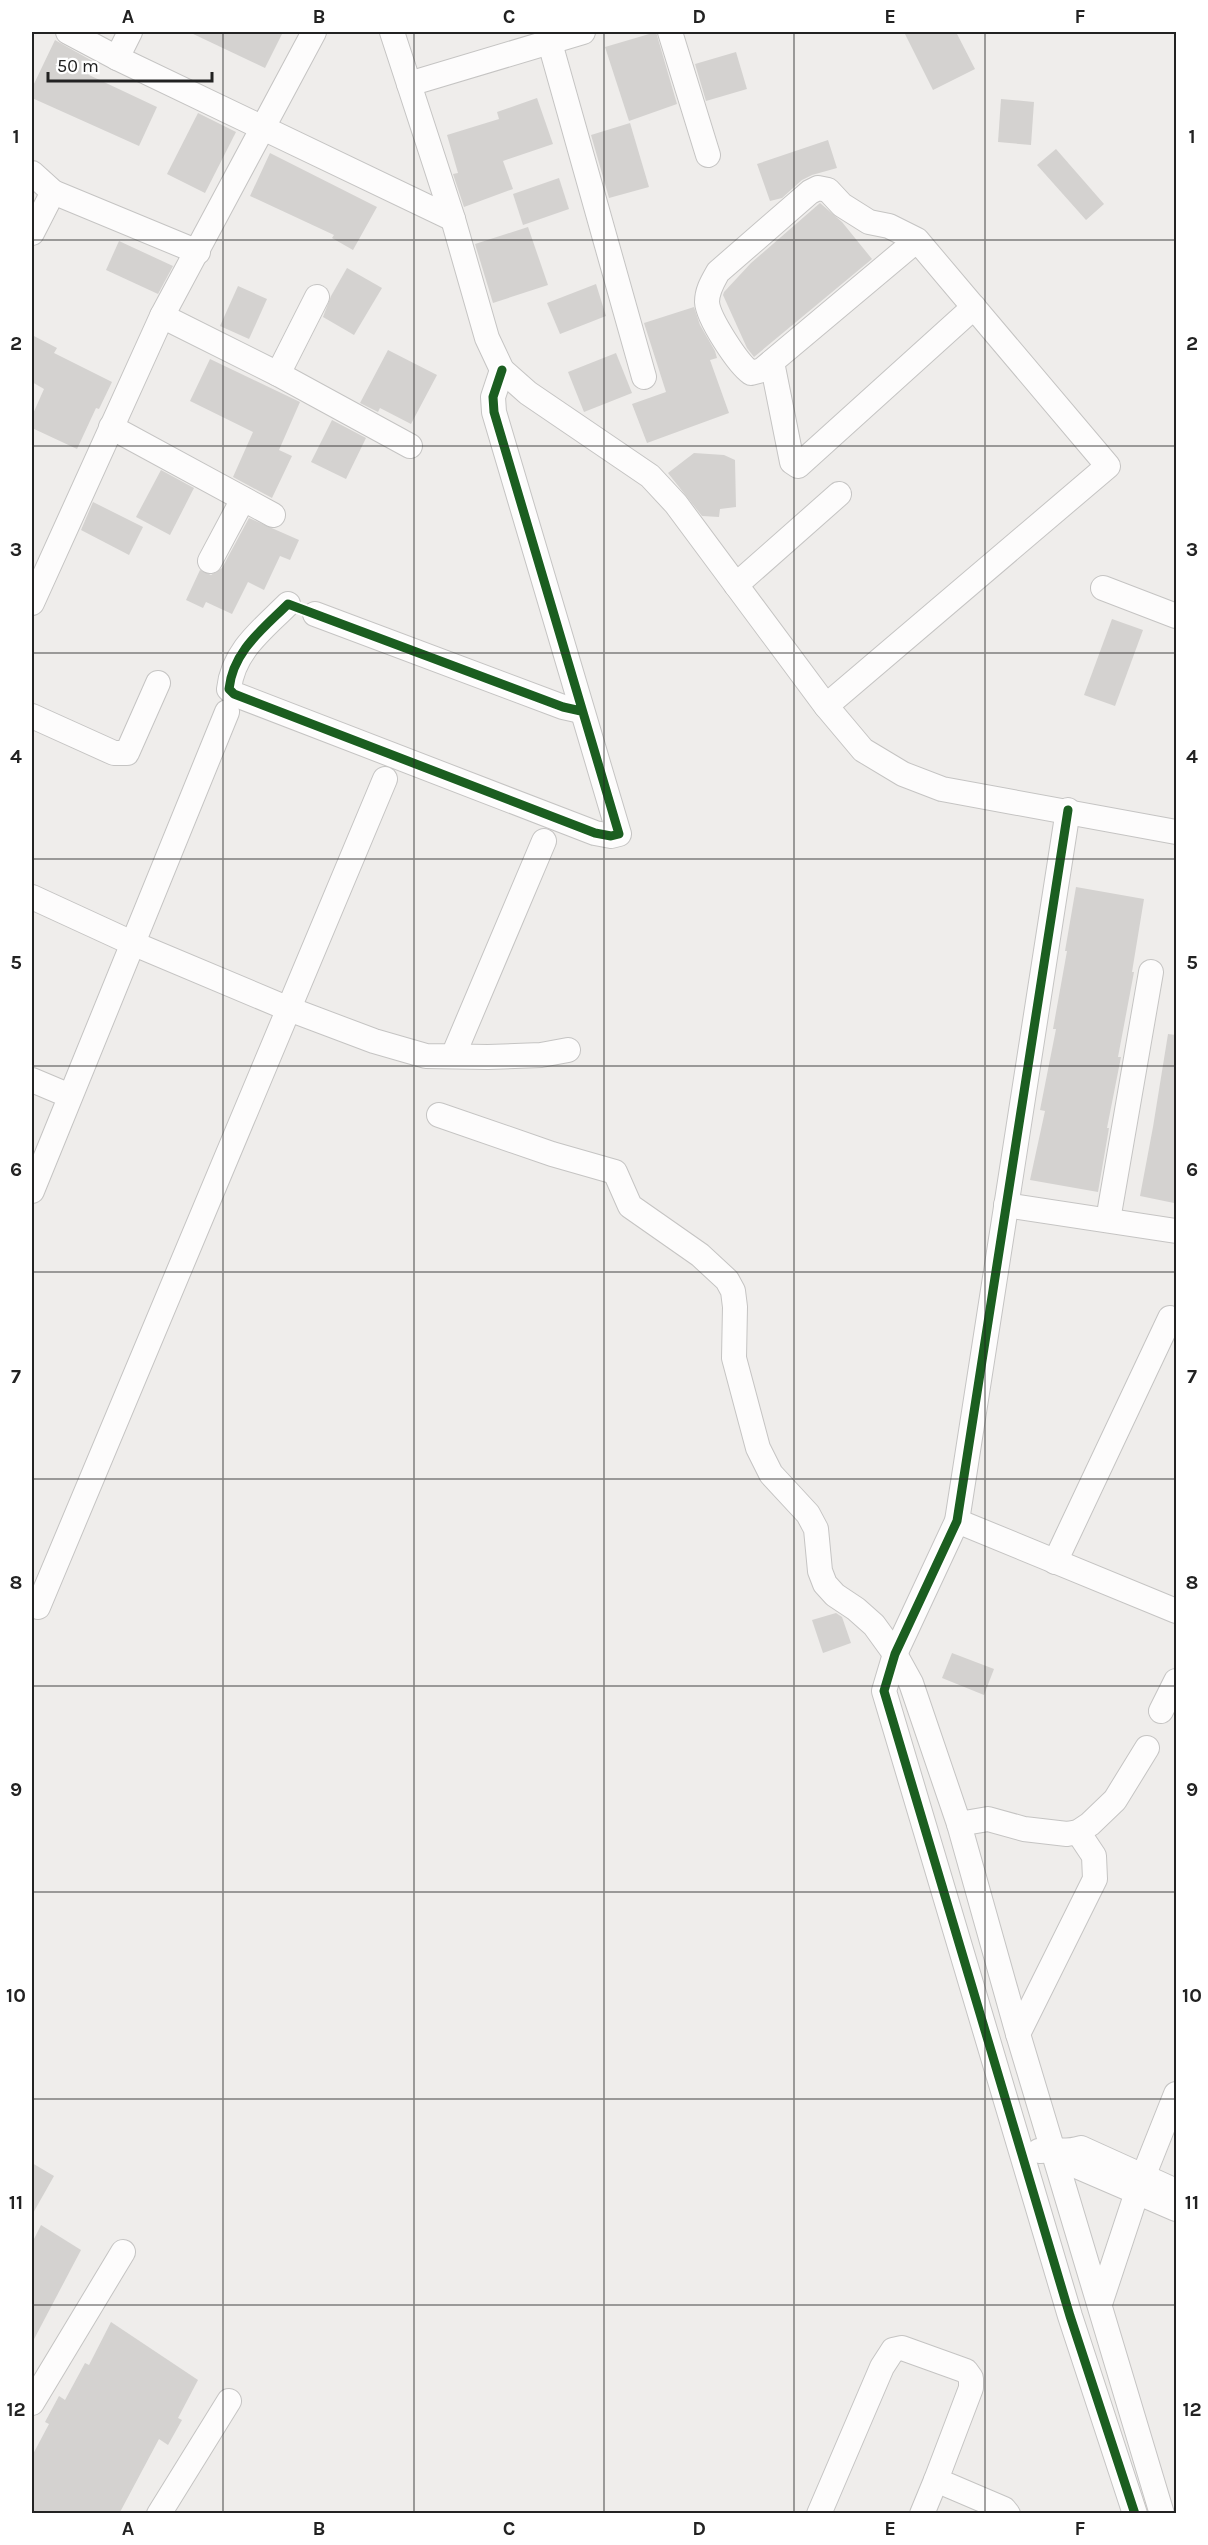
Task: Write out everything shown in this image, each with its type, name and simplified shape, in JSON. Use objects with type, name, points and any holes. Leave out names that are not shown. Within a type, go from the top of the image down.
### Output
[{"type":"street","points":[[68,32],[117,58],[453,219]]},
{"type":"street","points":[[117,58],[129,32]]},
{"type":"street","points":[[32,603],[162,316],[314,32]]},
{"type":"street","points":[[392,32],[453,219],[487,338],[502,370],[528,393],[650,476],[676,504],[826,706],[863,750],[903,774],[942,789],[1068,810],[1176,832]]},
{"type":"street","points":[[409,84],[583,32]]},
{"type":"street","points":[[670,32],[708,155]]},
{"type":"street","points":[[550,43],[644,377]]},
{"type":"street","points":[[32,173],[53,192],[198,252]]},
{"type":"street","points":[[826,706],[1108,466],[917,240],[890,226],[869,222],[842,205],[828,190],[818,188],[810,192],[718,272],[709,288],[707,303],[742,367],[751,373],[762,370],[917,240]]},
{"type":"street","points":[[32,233],[53,192]]},
{"type":"street","points":[[278,374],[317,297]]},
{"type":"street","points":[[772,362],[792,462],[798,466],[974,307]]},
{"type":"street","points":[[162,316],[278,374],[410,446]]},
{"type":"street","points":[[288,604],[242,649],[230,679],[229,688],[234,694],[595,833],[610,836],[619,834],[494,412],[493,397],[502,370]]},
{"type":"street","points":[[111,427],[273,515]]},
{"type":"street","points":[[736,585],[839,494]]},
{"type":"street","points":[[210,561],[243,499]]},
{"type":"street","points":[[1103,588],[1176,616]]},
{"type":"street","points":[[315,614],[563,707],[581,711]]},
{"type":"street","points":[[32,716],[114,753],[127,753],[158,683]]},
{"type":"street","points":[[32,1191],[227,712]]},
{"type":"street","points":[[38,1607],[386,779]]},
{"type":"street","points":[[1068,810],[957,1521],[895,1654],[884,1691],[1070,2316],[1135,2514]]},
{"type":"street","points":[[453,1056],[544,841]]},
{"type":"street","points":[[32,897],[132,943],[289,1009],[374,1041],[426,1056],[520,1056],[568,1050]]},
{"type":"street","points":[[1108,1220],[1151,972]]},
{"type":"street","points":[[32,1080],[70,1096]]},
{"type":"street","points":[[439,1115],[552,1154],[615,1172],[630,1206],[707,1260],[727,1280],[733,1291],[734,1358],[758,1448],[771,1474],[808,1514],[816,1529],[820,1571],[825,1584],[835,1595],[874,1625],[912,1683],[959,1824],[1018,2034],[1061,2151],[1100,2304],[1162,2514]]},
{"type":"street","points":[[1006,1205],[1176,1231]]},
{"type":"street","points":[[1055,1562],[1170,1318]]},
{"type":"street","points":[[957,1521],[1176,1611]]},
{"type":"street","points":[[1161,1711],[1176,1681]]},
{"type":"street","points":[[959,1824],[988,1819],[1024,1828],[1067,1833],[1078,1832],[1115,1800],[1147,1748]]},
{"type":"street","points":[[1018,2034],[1095,1879],[1094,1856],[1078,1832]]},
{"type":"street","points":[[1100,2304],[1140,2184],[1176,2094]]},
{"type":"street","points":[[1023,2154],[1061,2151]]},
{"type":"street","points":[[1061,2151],[1074,2165],[1140,2184],[1176,2190]]},
{"type":"street","points":[[1140,2184],[1176,2210]]},
{"type":"street","points":[[32,2403],[123,2252]]},
{"type":"street","points":[[819,2514],[882,2367],[893,2350],[902,2348],[966,2371],[971,2378],[970,2388],[922,2514]]},
{"type":"street","points":[[159,2514],[229,2401]]},
{"type":"street","points":[[936,2480],[1004,2510],[1008,2514]]},
{"type":"building","points":[[189,32],[283,32],[265,68]]},
{"type":"building","points":[[656,32],[677,104],[629,121],[605,47]]},
{"type":"building","points":[[904,32],[956,32],[975,69],[933,90]]},
{"type":"building","points":[[55,40],[96,63],[89,75],[157,107],[139,146],[32,98],[32,88]]},
{"type":"building","points":[[736,52],[747,89],[706,101],[695,64]]},
{"type":"building","points":[[537,98],[553,144],[503,161],[513,189],[464,207],[453,174],[458,173],[447,135],[499,119],[497,112]]},
{"type":"building","points":[[1001,99],[1034,102],[1031,145],[998,142]]},
{"type":"building","points":[[198,113],[236,132],[205,193],[167,174]]},
{"type":"building","points":[[630,123],[649,187],[609,198],[591,135]]},
{"type":"building","points":[[828,140],[837,168],[812,175],[802,180],[782,198],[770,201],[757,164]]},
{"type":"building","points":[[1056,149],[1104,204],[1086,220],[1037,165]]},
{"type":"building","points":[[270,153],[377,207],[353,250],[332,238],[334,235],[250,196]]},
{"type":"building","points":[[559,178],[569,209],[523,225],[513,194]]},
{"type":"building","points":[[820,203],[842,222],[872,259],[754,357],[747,348],[723,295],[724,292],[751,263]]},
{"type":"building","points":[[528,227],[548,285],[493,303],[475,244]]},
{"type":"building","points":[[119,241],[173,266],[158,294],[106,270]]},
{"type":"building","points":[[347,268],[382,288],[354,335],[323,317],[331,296]]},
{"type":"building","points":[[596,284],[606,316],[560,334],[547,303]]},
{"type":"building","points":[[238,286],[267,299],[249,339],[220,326]]},
{"type":"building","points":[[694,307],[700,325],[715,351],[717,358],[710,360],[729,413],[647,443],[632,404],[666,392],[644,323]]},
{"type":"building","points":[[32,335],[57,348],[54,353],[112,382],[99,409],[96,408],[77,449],[32,428],[32,416],[44,389],[32,382]]},
{"type":"building","points":[[388,350],[437,375],[411,424],[380,408],[378,412],[360,403]]},
{"type":"building","points":[[616,353],[632,393],[584,412],[568,372]]},
{"type":"building","points":[[210,359],[300,402],[279,450],[292,456],[272,498],[233,477],[253,432],[190,401]]},
{"type":"building","points":[[332,420],[366,438],[346,479],[311,462]]},
{"type":"building","points":[[694,453],[724,455],[735,460],[736,507],[720,509],[719,517],[702,516],[668,473]]},
{"type":"building","points":[[161,470],[194,488],[170,535],[136,517]]},
{"type":"building","points":[[93,502],[143,527],[129,555],[81,530]]},
{"type":"building","points":[[249,518],[299,540],[290,560],[280,556],[264,590],[248,582],[232,614],[206,602],[203,608],[186,600],[200,570],[211,575],[222,568]]},
{"type":"building","points":[[1112,619],[1143,630],[1115,706],[1084,695]]},
{"type":"building","points":[[1076,887],[1144,899],[1098,1192],[1030,1180],[1045,1111],[1040,1110],[1056,1029],[1053,1029]]},
{"type":"building","points":[[1168,1034],[1176,1035],[1176,1188],[1174,1203],[1140,1196]]},
{"type":"building","points":[[836,1613],[842,1617],[851,1643],[823,1653],[812,1620]]},
{"type":"building","points":[[952,1653],[994,1669],[984,1695],[942,1678]]},
{"type":"building","points":[[32,2163],[54,2176],[32,2215]]},
{"type":"building","points":[[41,2225],[81,2250],[32,2343],[32,2243]]},
{"type":"building","points":[[111,2322],[198,2380],[178,2418],[182,2420],[168,2445],[159,2439],[119,2514],[32,2514],[32,2456],[49,2424],[45,2422],[59,2396],[65,2400],[85,2363],[89,2365]]},
{"type":"cycle path","points":[[502,370],[493,397],[494,412],[619,834],[611,836],[595,833],[234,694],[229,689],[236,663],[243,652],[259,632],[288,604],[563,707],[581,711]]},
{"type":"cycle path","points":[[1068,810],[957,1521],[895,1654],[884,1691],[1070,2316],[1135,2514]]}]
